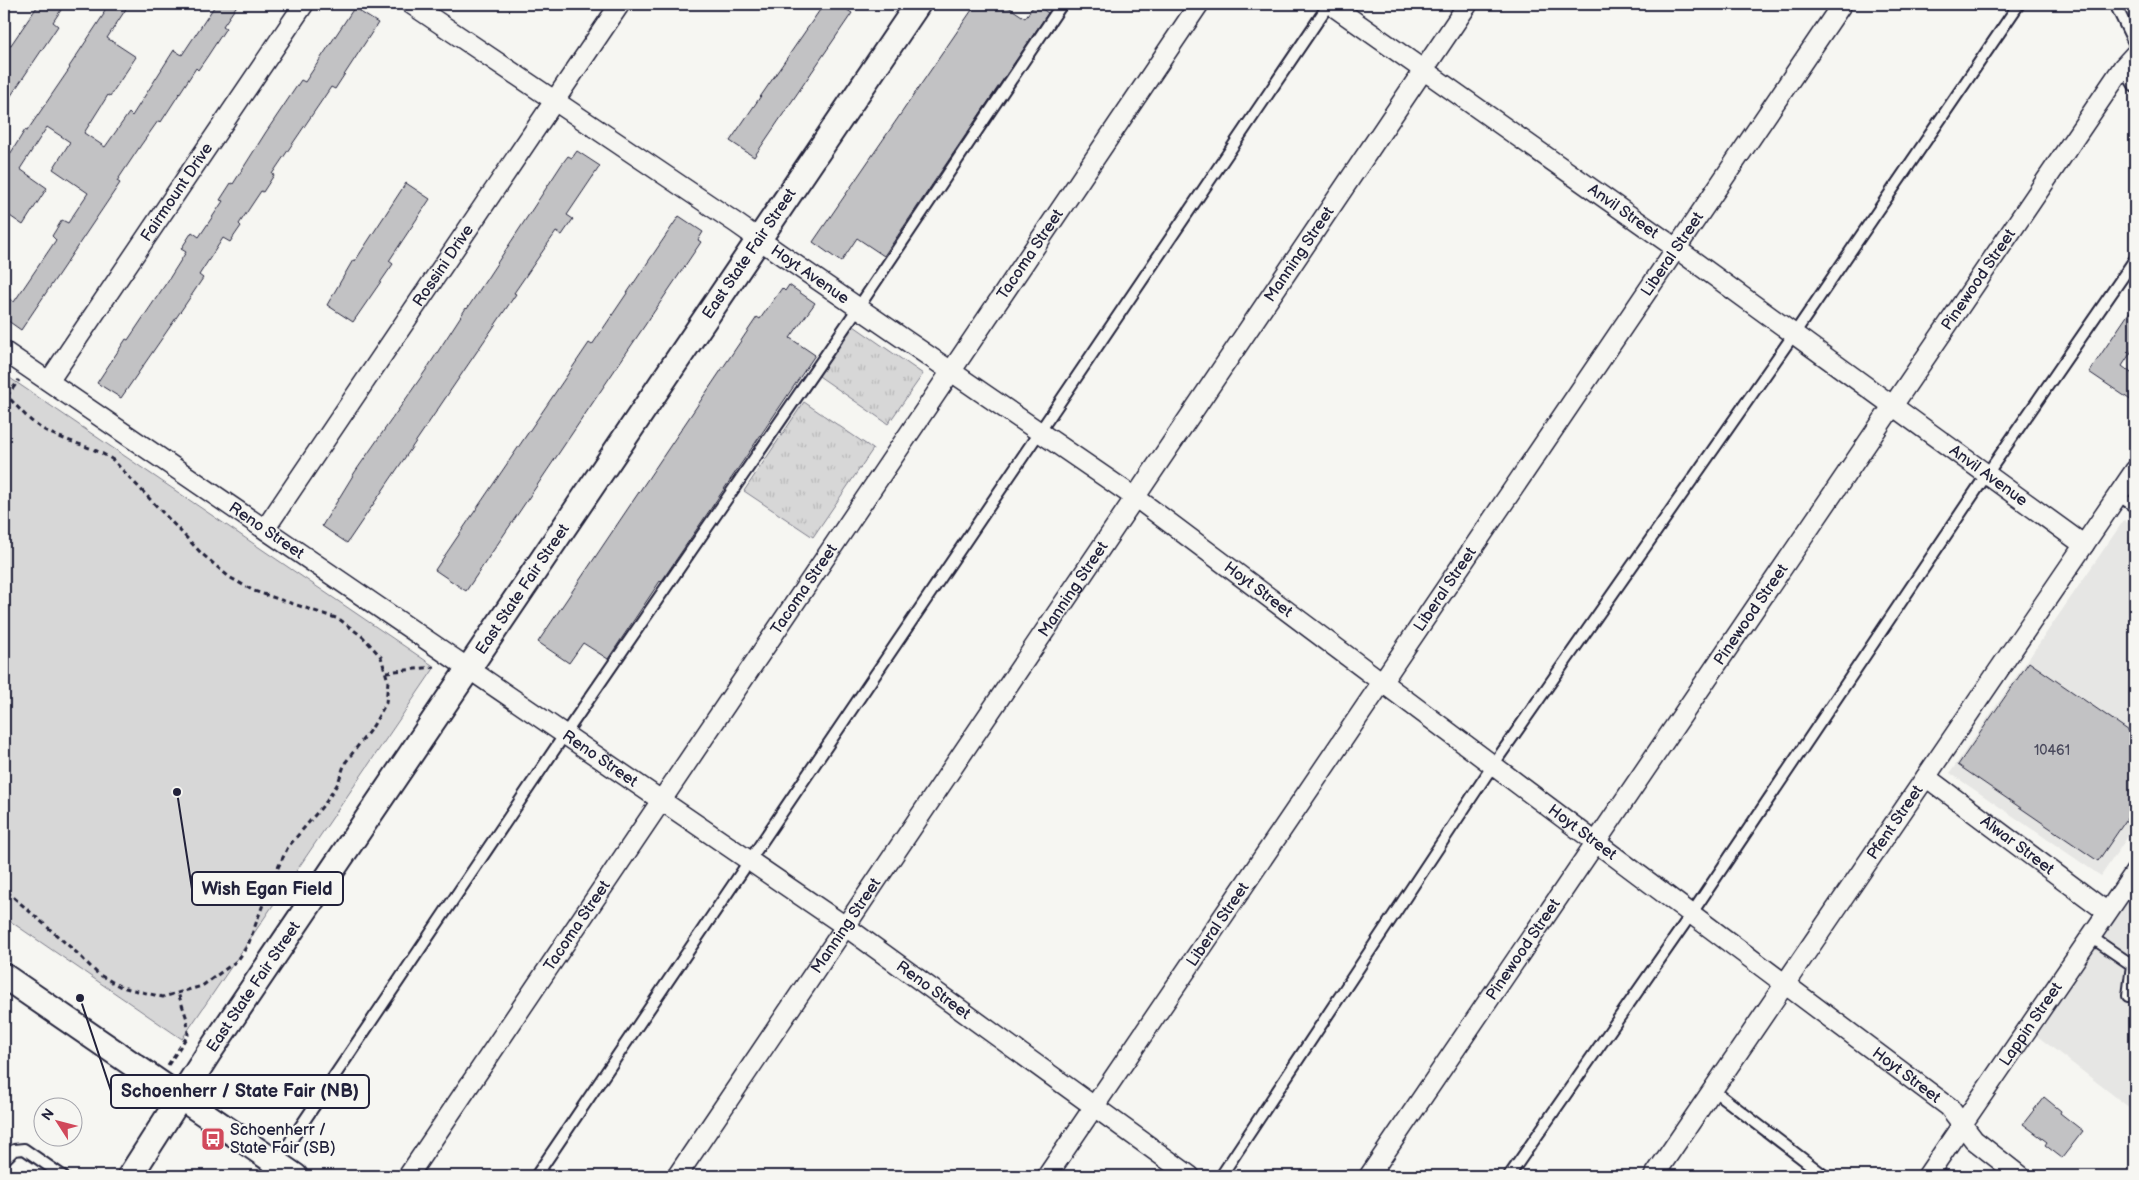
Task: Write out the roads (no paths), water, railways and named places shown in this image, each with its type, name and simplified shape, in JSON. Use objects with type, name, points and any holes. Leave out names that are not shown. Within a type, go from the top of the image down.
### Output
[{"type":"street","name":"Fairmount Drive","points":[[49,381],[304,4]]},
{"type":"street","name":"Hoyt Avenue","points":[[411,4],[758,238],[1135,498]]},
{"type":"street","name":"Rossini Drive","points":[[265,529],[620,4]]},
{"type":"street","name":"East State Fair Street","points":[[130,1176],[180,1098],[758,238],[918,4]]},
{"type":"street","name":"Tacoma Street","points":[[408,1176],[1199,4]]},
{"type":"street","points":[[1330,4],[1424,70]]},
{"type":"street","name":"Manning Street","points":[[677,1176],[1468,4]]},
{"type":"street","name":"Liberal Street","points":[[1047,1176],[1842,4]]},
{"type":"street","name":"Pinewood Street","points":[[1369,1176],[2129,60]]},
{"type":"street","name":"Anvil Street","points":[[1424,70],[1677,249],[1893,406]]},
{"type":"street","name":"Reno Street","points":[[4,350],[846,926],[1190,1176]]},
{"type":"street","name":"Anvil Avenue","points":[[1893,406],[2084,545]]},
{"type":"street","name":"Pfent Street","points":[[1654,1176],[2135,470]]},
{"type":"street","name":"Hoyt Street","points":[[1135,498],[1786,983],[1949,1107],[1974,1140],[2020,1176]]},
{"type":"street","name":"Alwar Street","points":[[1926,777],[2107,912]]},
{"type":"street","name":"Lappin Street","points":[[1927,1176],[2135,872]]},
{"type":"street","points":[[4,976],[157,1081],[279,1172]]},
{"type":"lane","points":[[279,1172],[566,734],[858,308],[1062,4]]},
{"type":"lane","points":[[536,1176],[1330,4]]},
{"type":"lane","points":[[1221,1176],[1493,765],[1794,334],[2019,4]]},
{"type":"lane","points":[[2115,4],[2135,45]]},
{"type":"lane","points":[[2129,60],[2135,87]]},
{"type":"lane","points":[[1509,1176],[1692,913],[1987,474],[2135,259]]},
{"type":"lane","points":[[2118,495],[2135,507]]},
{"type":"lane","points":[[2090,937],[2132,965],[2128,996]]},
{"type":"lane","points":[[1713,1090],[1825,1176]]},
{"type":"lane","points":[[4,1160],[14,1150],[24,1148],[64,1176]]},
{"type":"place","name":"Wish Egan Field","points":[[177,792]]},
{"type":"place","name":"Schoenherr / State Fair (NB)","points":[[80,998]]},
{"type":"place","name":"Schoenherr / State Fair (SB)","points":[[213,1139]]}]
